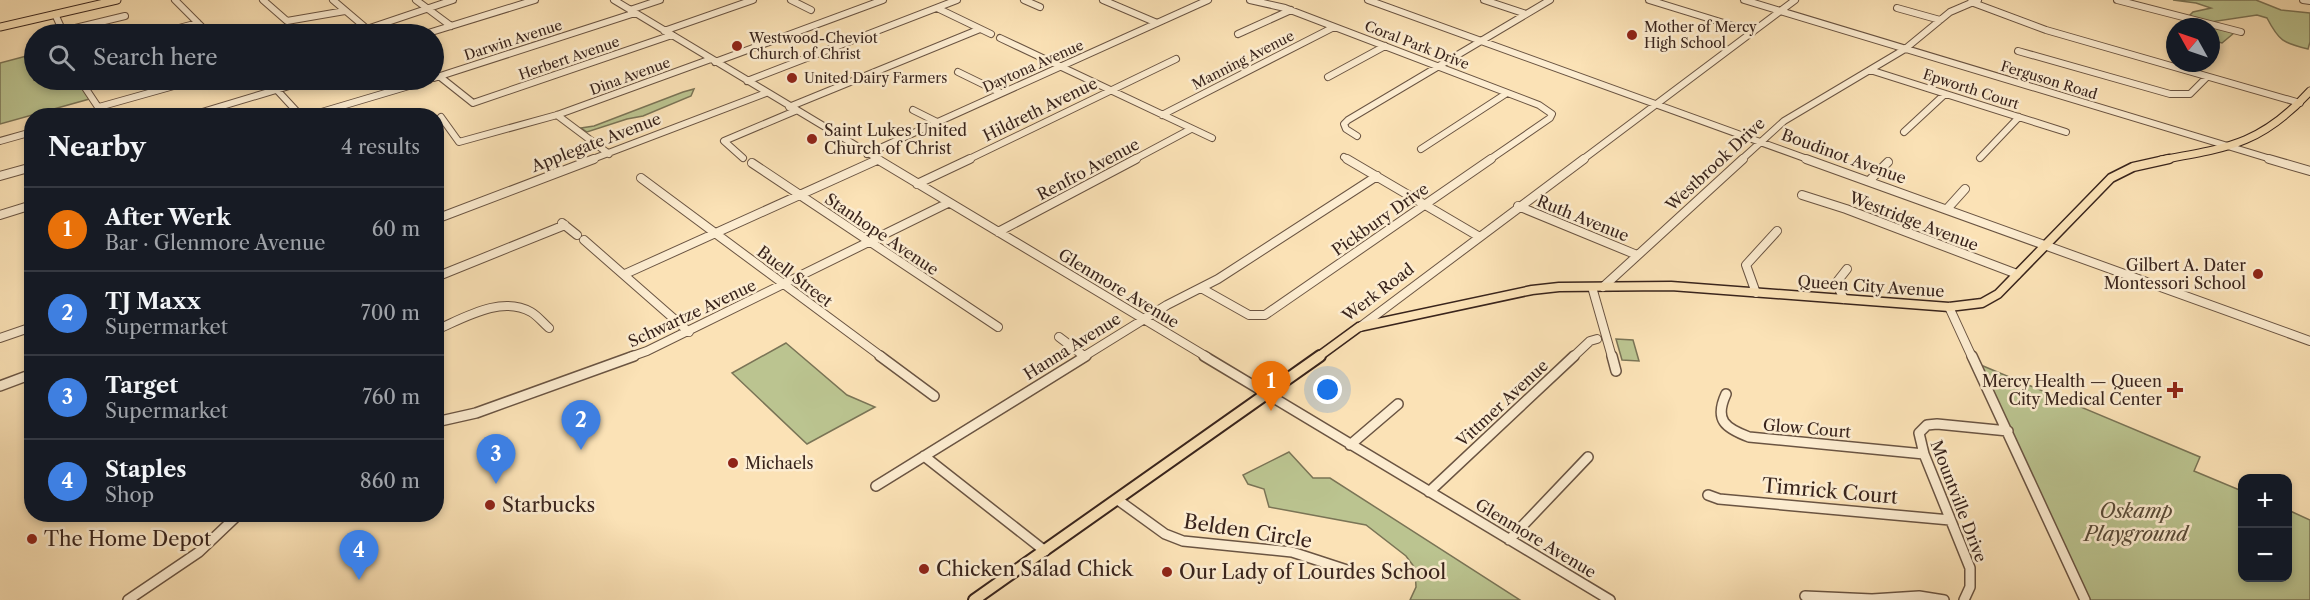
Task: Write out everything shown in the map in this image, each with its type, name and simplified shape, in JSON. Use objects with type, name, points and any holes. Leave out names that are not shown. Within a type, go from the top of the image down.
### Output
[{"type":"main road","points":[[0,27],[117,0]]},
{"type":"main road","name":"Queen City Avenue","points":[[1359,327],[1532,290],[1592,287],[1671,286],[1949,307],[1969,305],[1988,300],[1998,294],[2108,180],[2119,172],[2151,162],[2242,144],[2262,133],[2300,103],[2310,92]]},
{"type":"main road","name":"Werk Road","points":[[974,600],[1268,394],[1359,327]]},
{"type":"street","points":[[175,0],[198,23]]},
{"type":"street","points":[[263,0],[287,21],[345,11]]},
{"type":"street","points":[[333,0],[361,24]]},
{"type":"street","points":[[416,0],[452,26]]},
{"type":"street","points":[[389,24],[426,8],[453,0]]},
{"type":"street","points":[[444,28],[536,0]]},
{"type":"street","name":"Glenmore Avenue","points":[[614,0],[1610,600]]},
{"type":"street","name":"Darwin Avenue","points":[[444,75],[660,0]]},
{"type":"street","points":[[664,31],[753,0]]},
{"type":"street","points":[[791,0],[811,10]]},
{"type":"street","name":"Dina Avenue","points":[[444,121],[459,142],[557,115],[883,0]]},
{"type":"street","points":[[747,81],[957,0]]},
{"type":"street","points":[[1024,0],[1040,7]]},
{"type":"street","points":[[1103,0],[1157,23]]},
{"type":"street","points":[[1110,3],[1117,0]]},
{"type":"street","name":"Daytona Avenue","points":[[867,154],[1208,0]]},
{"type":"street","name":"Coral Park Drive","points":[[1250,0],[1291,10],[1539,105]]},
{"type":"street","name":"Boudinot Avenue","points":[[1369,0],[2310,341]]},
{"type":"street","points":[[1484,0],[1526,14]]},
{"type":"street","points":[[1357,136],[1346,129],[1344,124],[1348,120],[1550,0]]},
{"type":"street","points":[[1649,0],[1752,32]]},
{"type":"street","name":"Ferguson Road","points":[[1744,0],[2310,171]]},
{"type":"street","name":"Werk Road","points":[[1359,327],[1795,0]]},
{"type":"street","points":[[2116,0],[2241,32]]},
{"type":"street","points":[[2303,0],[2310,1]]},
{"type":"street","points":[[1975,1],[2046,30],[2300,103]]},
{"type":"street","name":"Westbrook Drive","points":[[1603,287],[1784,121],[1905,49],[1952,10],[1975,1]]},
{"type":"street","points":[[937,8],[992,34]]},
{"type":"street","points":[[1897,8],[1940,20]]},
{"type":"street","points":[[1238,34],[1291,10]]},
{"type":"street","points":[[55,14],[59,24]]},
{"type":"street","points":[[95,24],[124,16]]},
{"type":"street","name":"Manning Avenue","points":[[1162,115],[1334,27]]},
{"type":"street","points":[[743,158],[724,141],[792,109],[980,28]]},
{"type":"street","name":"Herbert Avenue","points":[[444,84],[473,103],[672,35]]},
{"type":"street","points":[[1000,38],[1212,138]]},
{"type":"street","points":[[1328,77],[1385,46]]},
{"type":"street","points":[[2018,51],[2170,94],[2193,93],[2207,76]]},
{"type":"street","name":"Hildreth Avenue","points":[[917,184],[1176,59]]},
{"type":"street","name":"Epworth Court","points":[[1870,70],[2066,132]]},
{"type":"street","points":[[958,72],[1001,93]]},
{"type":"street","points":[[87,90],[99,108]]},
{"type":"street","points":[[110,108],[165,90]]},
{"type":"street","points":[[219,108],[273,90]]},
{"type":"street","points":[[277,90],[294,108]]},
{"type":"street","name":"Darwin Avenue","points":[[335,108],[394,90]]},
{"type":"street","name":"Applegate Avenue","points":[[444,216],[766,93]]},
{"type":"street","points":[[1421,149],[1508,93]]},
{"type":"street","points":[[1905,132],[1945,94]]},
{"type":"street","name":"Pickbury Drive","points":[[1202,288],[1249,315],[1265,315],[1550,118],[1552,112],[1539,105]]},
{"type":"street","points":[[913,110],[937,122]]},
{"type":"street","points":[[557,115],[609,154]]},
{"type":"street","points":[[1980,158],[2019,117]]},
{"type":"street","name":"Renfro Avenue","points":[[998,232],[1191,129]]},
{"type":"street","points":[[0,141],[24,134]]},
{"type":"street","points":[[1344,157],[1478,237]]},
{"type":"street","points":[[624,274],[877,160]]},
{"type":"street","points":[[1869,181],[1888,162]]},
{"type":"street","name":"Stanhope Avenue","points":[[752,163],[998,327]]},
{"type":"street","points":[[0,176],[24,169]]},
{"type":"street","name":"Hanna Avenue","points":[[876,486],[1167,304],[1202,288],[1377,176]]},
{"type":"street","name":"Buell Street","points":[[641,178],[934,396]]},
{"type":"street","points":[[1947,209],[1965,189]]},
{"type":"street","name":"Westridge Avenue","points":[[1802,195],[1846,209],[2017,274]]},
{"type":"street","name":"Schwartze Avenue","points":[[444,420],[476,413],[647,351],[948,203]]},
{"type":"street","name":"Ruth Avenue","points":[[1518,206],[1637,255]]},
{"type":"street","points":[[0,215],[24,208]]},
{"type":"street","points":[[444,274],[564,224],[689,332]]},
{"type":"street","points":[[1755,293],[1746,265],[1778,231]]},
{"type":"street","points":[[1844,299],[1836,283],[1847,269]]},
{"type":"street","points":[[1592,287],[1616,371]]},
{"type":"street","points":[[444,327],[482,311],[507,307],[528,310],[549,328]]},
{"type":"street","points":[[1949,307],[2085,600]]},
{"type":"street","points":[[1,335],[24,329]]},
{"type":"street","points":[[1059,337],[1084,356]]},
{"type":"street","name":"Vittmer Avenue","points":[[1429,492],[1590,341],[1597,339]]},
{"type":"street","points":[[0,386],[24,377]]},
{"type":"street","name":"Glow Court","points":[[1726,394],[1719,406],[1721,419],[1730,428],[1749,437],[1924,454]]},
{"type":"street","points":[[1350,445],[1398,404]]},
{"type":"street","name":"Mountville Drive","points":[[1964,600],[1970,587],[1970,568],[1924,454],[1919,433],[1927,425],[2008,431]]},
{"type":"street","points":[[924,456],[1045,550]]},
{"type":"street","points":[[1509,540],[1588,457]]},
{"type":"street","name":"Timrick Court","points":[[1708,495],[1719,499],[1950,520]]},
{"type":"street","name":"Belden Circle","points":[[1118,500],[1165,534],[1183,541],[1292,552],[1347,570]]},
{"type":"street","points":[[128,600],[199,552],[231,522]]},
{"type":"street","points":[[1805,596],[1872,599],[1919,596],[1944,600]]},
{"type":"green space","points":[[2173,0],[2256,0],[2281,10],[2310,13],[2308,49],[2283,40],[2267,18],[2257,15],[2220,21],[2220,18],[2187,18],[2193,12],[2211,8],[2196,3]]},
{"type":"green space","points":[[2220,27],[2234,33],[2220,42]]},
{"type":"green space","points":[[24,57],[24,90],[87,90],[93,98],[57,108],[24,108],[24,117],[0,124],[0,63]]},
{"type":"green space","points":[[694,89],[691,96],[643,116],[587,132],[581,128],[594,126]]},
{"type":"green space","points":[[1616,339],[1633,340],[1639,361],[1622,360]]},
{"type":"green space","points":[[786,343],[847,395],[875,407],[807,444],[732,373]]},
{"type":"green space","name":"Oskamp Playground","points":[[1976,363],[2200,457],[2194,471],[2238,489],[2238,582],[2292,582],[2292,512],[2310,520],[2310,600],[2085,600]]},
{"type":"green space","points":[[1289,452],[1313,478],[1330,478],[1520,600],[1410,600],[1416,587],[1415,568],[1406,556],[1366,525],[1269,507],[1264,489],[1248,484],[1243,475]]},
{"type":"place","name":"Mother of Mercy High School","points":[[1632,35]]},
{"type":"place","name":"Westwood-Cheviot Church of Christ","points":[[737,46]]},
{"type":"place","name":"United Dairy Farmers","points":[[792,78]]},
{"type":"place","name":"Saint Lukes United Church of Christ","points":[[812,139]]},
{"type":"place","name":"Gilbert A. Dater Montessori School","points":[[2258,274]]},
{"type":"place","name":"Mercy Health — Queen City Medical Center","points":[[2175,390]]},
{"type":"place","name":"After Werk","points":[[1271,411]]},
{"type":"place","name":"TJ Maxx","points":[[581,450]]},
{"type":"place","name":"Michaels","points":[[733,463]]},
{"type":"place","name":"Target","points":[[496,484]]},
{"type":"place","name":"Starbucks","points":[[490,505]]},
{"type":"place","name":"The Home Depot","points":[[32,539]]},
{"type":"place","name":"Chicken Salad Chick","points":[[924,569]]},
{"type":"place","name":"Our Lady of Lourdes School","points":[[1167,572]]},
{"type":"place","name":"Staples","points":[[359,580]]}]
